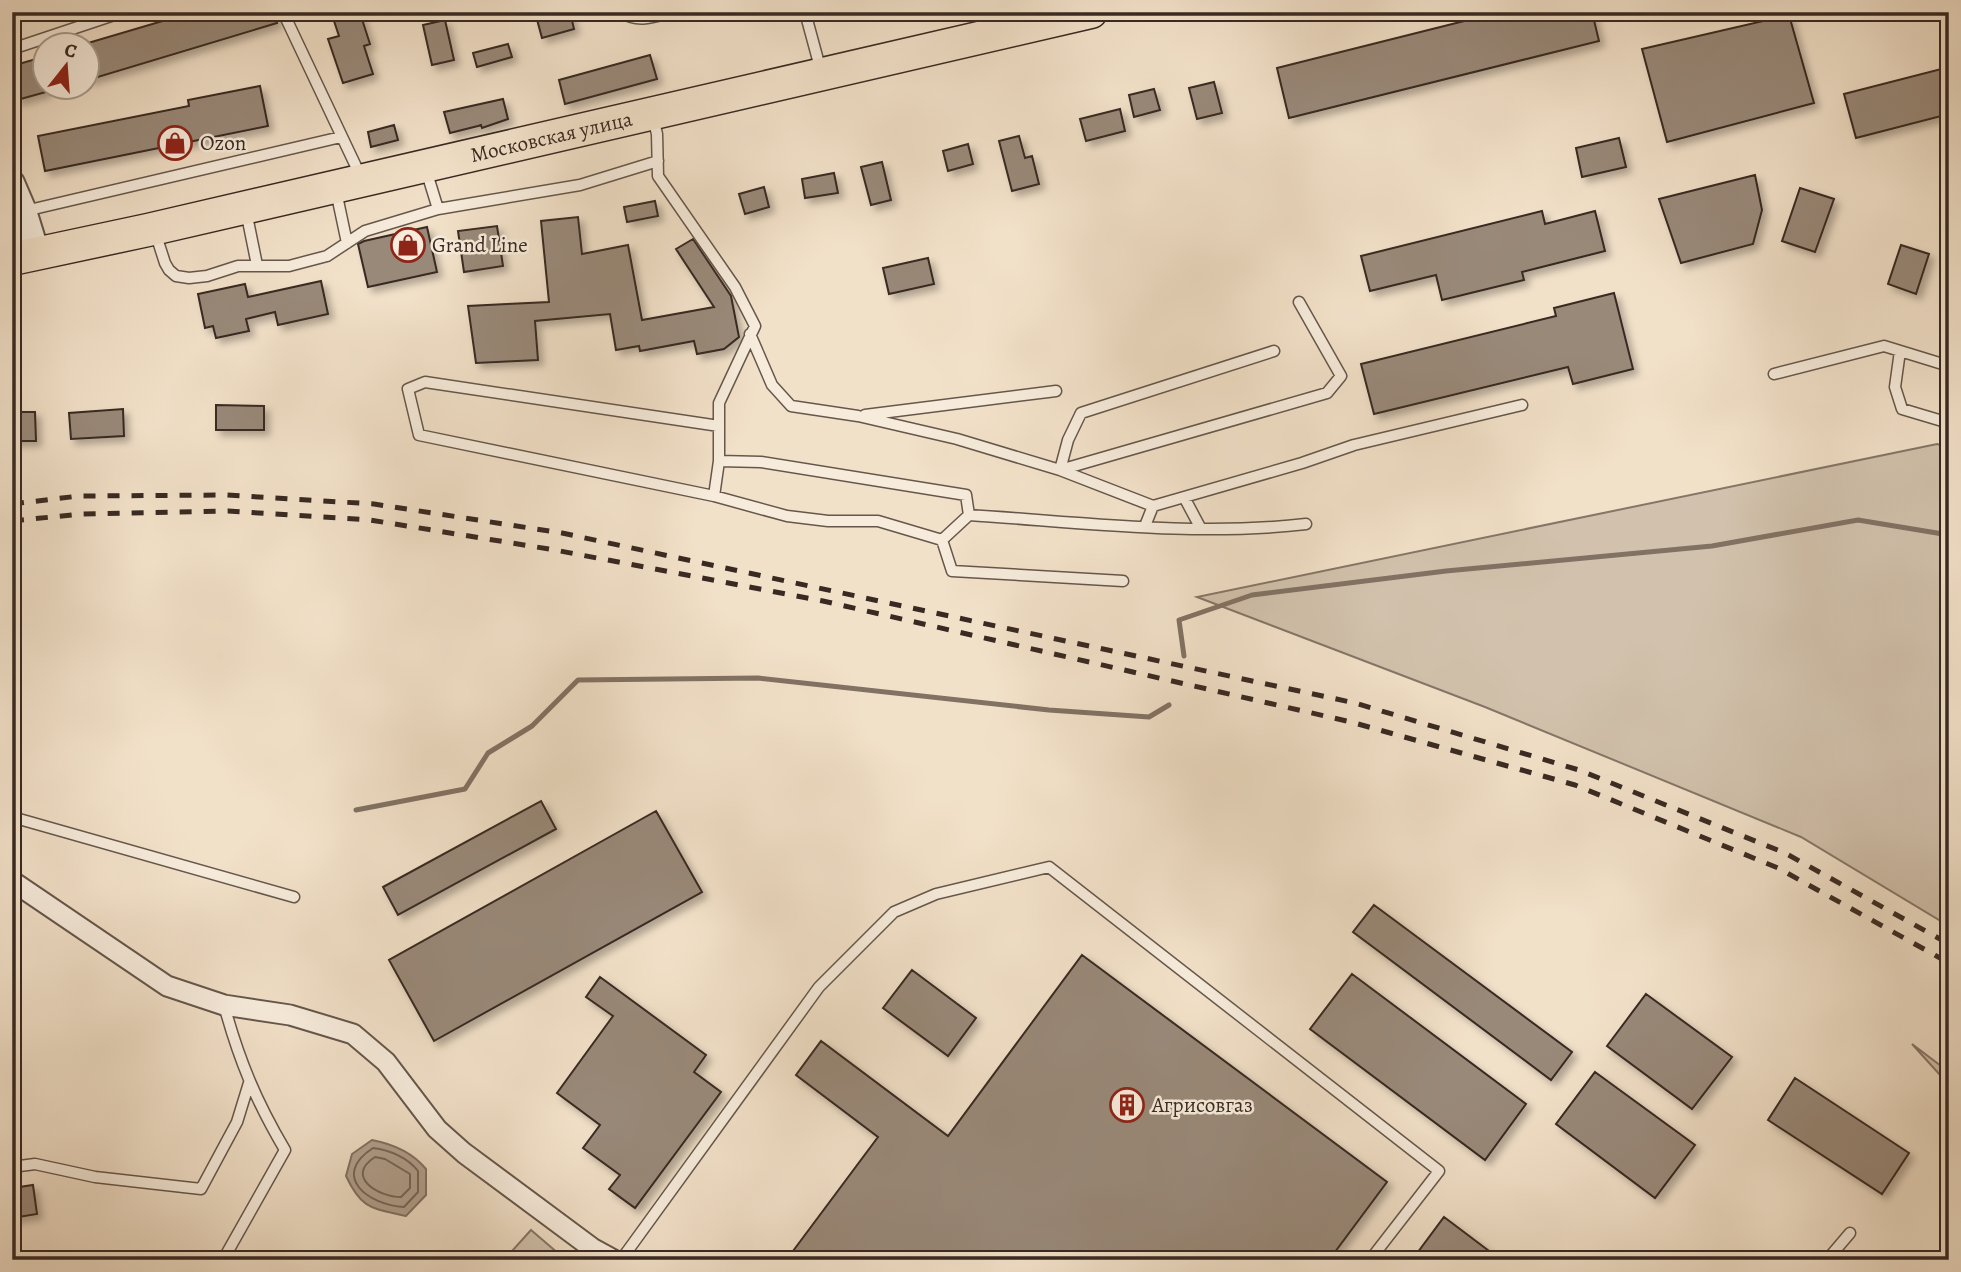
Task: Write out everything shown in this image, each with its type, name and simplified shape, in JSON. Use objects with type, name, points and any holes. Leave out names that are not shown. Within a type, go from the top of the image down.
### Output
[{"type":"main road","name":"Московская улица","points":[[25,256],[652,115],[1091,12]]},
{"type":"street","points":[[12,183],[24,211],[25,256]]},
{"type":"street","points":[[12,881],[167,986],[225,1005],[290,1016],[353,1034],[386,1062],[438,1129],[464,1153],[592,1248],[614,1260]]},
{"type":"lane","points":[[12,49],[123,12]]},
{"type":"lane","points":[[283,12],[341,137],[349,184],[347,243]]},
{"type":"lane","points":[[621,12],[630,18],[641,20],[672,12]]},
{"type":"lane","points":[[805,12],[822,75]]},
{"type":"lane","points":[[652,115],[657,134],[658,176],[735,287],[755,326],[719,403],[719,461],[714,496]]},
{"type":"lane","points":[[24,211],[341,137]]},
{"type":"lane","points":[[154,228],[165,263],[176,276],[206,276],[238,266],[289,266],[315,261],[365,231],[438,209],[580,185],[658,161]]},
{"type":"lane","points":[[425,166],[438,209]]},
{"type":"lane","points":[[245,208],[257,265]]},
{"type":"lane","points":[[1060,470],[1327,393],[1341,376],[1298,302]]},
{"type":"lane","points":[[750,334],[772,385],[791,406],[858,416],[957,439],[1060,470],[1153,506],[1302,463],[1354,445],[1522,405]]},
{"type":"lane","points":[[1774,374],[1884,346],[1949,366]]},
{"type":"lane","points":[[1060,470],[1068,440],[1081,413],[1274,351]]},
{"type":"lane","points":[[1900,351],[1895,387],[1902,409],[1949,423]]},
{"type":"lane","points":[[719,426],[425,382],[408,389],[419,435],[714,496],[786,516],[828,521],[878,521],[942,540]]},
{"type":"lane","points":[[858,416],[1056,391]]},
{"type":"lane","points":[[719,461],[761,462],[966,495],[969,515]]},
{"type":"lane","points":[[1184,497],[1200,527]]},
{"type":"lane","points":[[1145,526],[1153,506]]},
{"type":"lane","points":[[942,540],[969,515],[1145,526],[1269,528],[1306,524]]},
{"type":"lane","points":[[942,540],[952,571],[1123,581]]},
{"type":"lane","points":[[12,817],[294,897]]},
{"type":"lane","points":[[621,1260],[819,987],[894,912],[936,894],[1049,867],[1439,1171],[1370,1260]]},
{"type":"lane","points":[[223,1260],[285,1150],[249,1083],[233,1040],[225,1005]]},
{"type":"lane","points":[[12,1167],[35,1164],[95,1177],[201,1189],[237,1122],[249,1083]]},
{"type":"lane","points":[[1828,1260],[1850,1233]]},
{"type":"shaded area","points":[[1937,444],[1949,448],[1949,926],[1801,837],[1485,707],[1197,597]]},
{"type":"shaded area","points":[[1912,1044],[1949,1072],[1949,1085]]},
{"type":"shaded area","points":[[531,1230],[566,1260],[504,1260]]},
{"type":"water","points":[[372,1140],[402,1150],[426,1169],[426,1195],[406,1216],[369,1206],[357,1195],[346,1176],[352,1154]]},
{"type":"building","points":[[193,12],[274,12],[277,23],[102,76],[102,39]]},
{"type":"building","points":[[535,12],[570,12],[574,29],[542,38]]},
{"type":"building","points":[[1500,12],[1592,12],[1599,41],[1289,118],[1277,68]]},
{"type":"building","points":[[360,13],[370,44],[364,46],[373,74],[343,83],[328,39],[339,36],[334,21]]},
{"type":"building","points":[[1789,15],[1814,103],[1667,142],[1642,49]]},
{"type":"building","points":[[445,20],[454,60],[432,65],[423,25]]},
{"type":"building","points":[[508,44],[512,57],[477,67],[473,53]]},
{"type":"building","points":[[650,55],[657,79],[565,104],[559,80]]},
{"type":"building","points":[[32,60],[32,96],[17,100],[12,83],[12,66]]},
{"type":"building","points":[[1949,67],[1949,114],[1856,138],[1844,94]]},
{"type":"building","points":[[1214,82],[1222,113],[1197,119],[1189,88]]},
{"type":"building","points":[[260,86],[268,126],[45,171],[38,136],[189,106],[188,100]]},
{"type":"building","points":[[1154,89],[1160,110],[1134,117],[1129,95]]},
{"type":"building","points":[[503,99],[508,119],[482,128],[481,125],[450,133],[444,112]]},
{"type":"building","points":[[1120,109],[1125,131],[1086,141],[1080,119]]},
{"type":"building","points":[[394,125],[398,140],[371,147],[368,132]]},
{"type":"building","points":[[1019,136],[1025,158],[1032,156],[1039,184],[1012,191],[999,141]]},
{"type":"building","points":[[1619,138],[1626,167],[1582,177],[1576,148]]},
{"type":"building","points":[[968,144],[973,164],[948,171],[943,151]]},
{"type":"building","points":[[882,162],[891,200],[871,205],[861,167]]},
{"type":"building","points":[[834,173],[838,193],[805,198],[802,179]]},
{"type":"building","points":[[1755,175],[1762,210],[1753,244],[1681,263],[1659,199]]},
{"type":"building","points":[[764,187],[769,207],[745,214],[739,194]]},
{"type":"building","points":[[1800,188],[1834,199],[1815,252],[1782,241]]},
{"type":"building","points":[[655,201],[658,216],[627,222],[624,207]]},
{"type":"building","points":[[1542,211],[1545,224],[1595,211],[1605,251],[1522,272],[1524,280],[1442,300],[1436,275],[1370,291],[1361,256]]},
{"type":"building","points":[[578,217],[582,254],[628,245],[642,320],[714,307],[676,249],[693,239],[731,296],[739,337],[724,349],[697,354],[694,341],[640,351],[639,346],[616,350],[610,314],[535,321],[538,360],[476,363],[468,306],[549,302],[541,221]]},
{"type":"building","points":[[497,226],[503,266],[464,272],[458,231]]},
{"type":"building","points":[[427,227],[437,272],[368,287],[358,244]]},
{"type":"building","points":[[1901,245],[1929,254],[1916,294],[1888,284]]},
{"type":"building","points":[[928,258],[934,284],[889,294],[883,268]]},
{"type":"building","points":[[321,281],[328,314],[278,325],[275,312],[246,319],[249,331],[216,338],[213,326],[205,328],[198,294],[245,284],[248,297]]},
{"type":"building","points":[[1614,293],[1633,369],[1573,384],[1568,367],[1374,414],[1361,364],[1556,316],[1554,308]]},
{"type":"building","points":[[216,405],[264,406],[264,430],[216,430]]},
{"type":"building","points":[[123,409],[124,436],[71,439],[69,413]]},
{"type":"building","points":[[12,412],[35,412],[36,441],[12,441]]},
{"type":"building","points":[[541,801],[556,829],[398,915],[383,887]]},
{"type":"building","points":[[656,811],[702,892],[434,1041],[389,960]]},
{"type":"building","points":[[1374,905],[1572,1052],[1551,1080],[1353,932]]},
{"type":"building","name":"Агрисовгаз","points":[[1082,955],[1387,1182],[1329,1260],[804,1260],[793,1251],[878,1137],[796,1075],[821,1041],[948,1136]]},
{"type":"building","points":[[912,970],[976,1018],[948,1056],[883,1008]]},
{"type":"building","points":[[1352,974],[1526,1104],[1485,1160],[1310,1029]]},
{"type":"building","points":[[600,977],[706,1055],[694,1072],[721,1092],[635,1208],[609,1189],[620,1175],[583,1148],[600,1125],[557,1093],[613,1016],[586,997]]},
{"type":"building","points":[[1646,994],[1732,1057],[1692,1109],[1607,1046]]},
{"type":"building","points":[[1595,1072],[1695,1145],[1655,1198],[1556,1124]]},
{"type":"building","points":[[1795,1078],[1909,1153],[1882,1194],[1768,1120]]},
{"type":"building","points":[[33,1185],[37,1214],[12,1218],[12,1188]]},
{"type":"building","points":[[1444,1217],[1501,1260],[1412,1260]]},
{"type":"waterway","points":[[1184,656],[1179,620],[1252,595],[1446,571],[1712,546],[1858,520],[1949,535]]},
{"type":"waterway","points":[[356,810],[465,789],[488,753],[532,726],[578,680],[758,678],[1049,710],[1149,717],[1169,705]]},
{"type":"railway","points":[[12,504],[79,496],[226,495],[374,504],[562,533],[1355,703],[1579,770],[1785,853],[1949,944]]},
{"type":"railway","points":[[12,521],[81,514],[228,511],[370,520],[555,550],[823,601],[1351,722],[1575,785],[1778,868],[1949,963]]},
{"type":"place","name":"Ozon","points":[[175,143]]},
{"type":"place","name":"Grand Line","points":[[408,245]]},
{"type":"place","name":"Агрисовгаз","points":[[1127,1105]]}]
